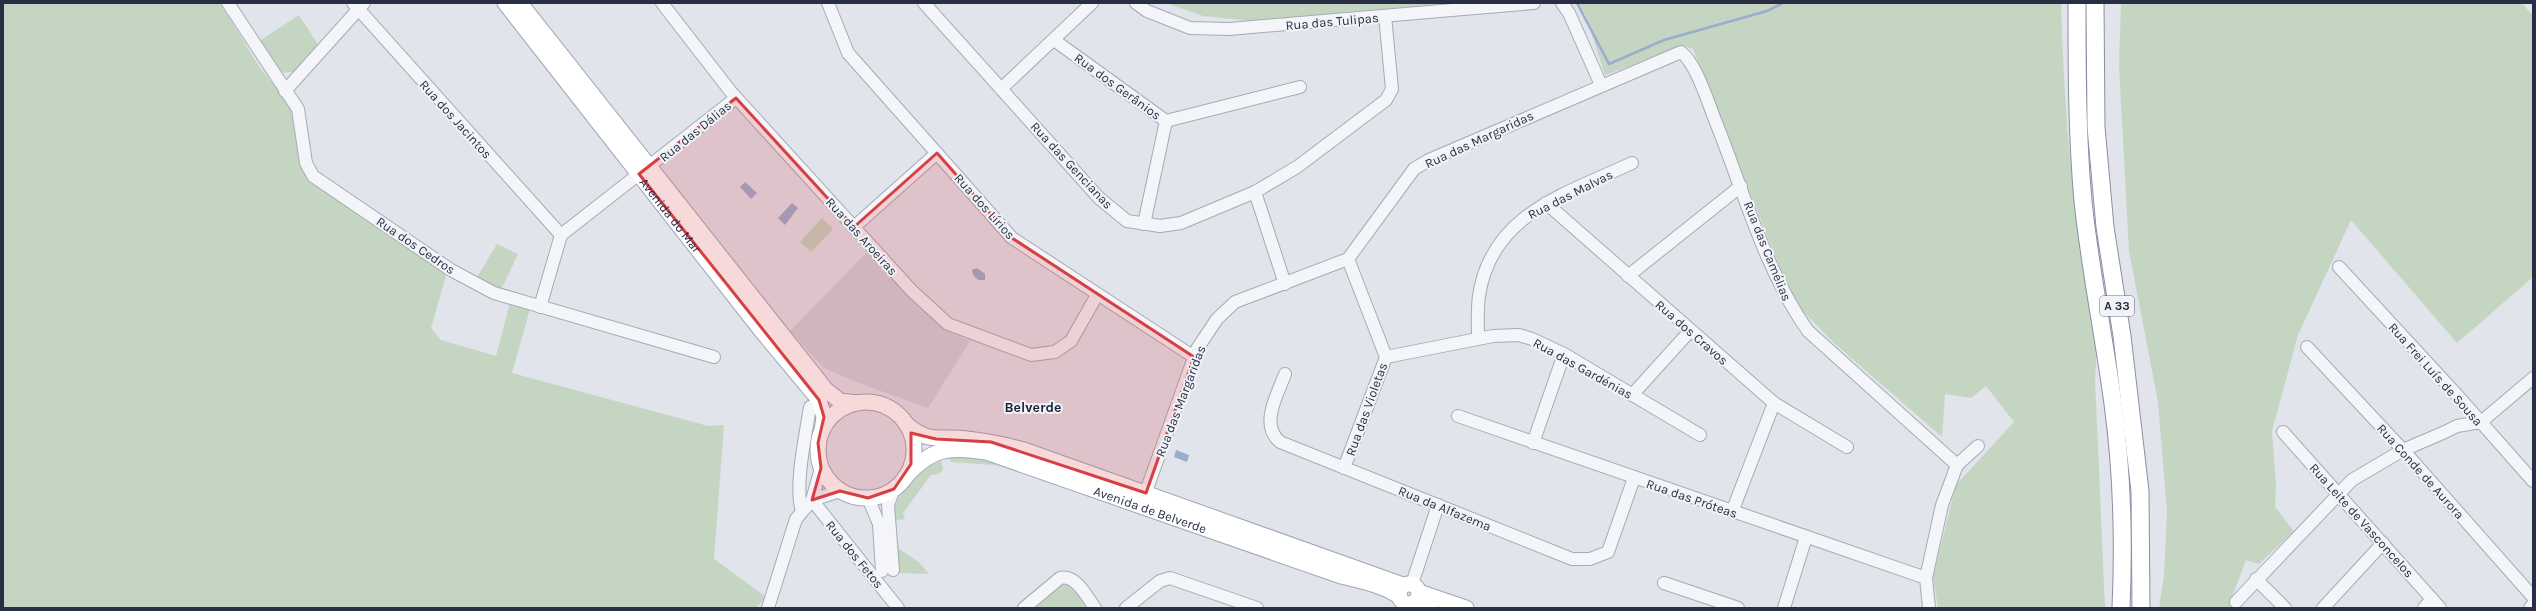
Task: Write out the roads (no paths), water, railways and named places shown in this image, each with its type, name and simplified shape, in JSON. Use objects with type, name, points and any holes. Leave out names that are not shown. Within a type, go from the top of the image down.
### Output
[{"type":"highway","name":"A 33","points":[[2076,3],[2077,99],[2084,201],[2113,405],[2120,489],[2123,532],[2121,608]]},
{"type":"highway","name":"A 33","points":[[2095,3],[2096,127],[2104,227],[2122,336],[2140,490],[2141,608]]},
{"type":"main road","name":"Avenida do Mar","points":[[505,3],[826,390],[840,401],[857,403]]},
{"type":"main road","name":"Avenida do Mar","points":[[520,3],[644,170],[819,400],[824,417],[822,431]]},
{"type":"main road","points":[[857,403],[876,403],[893,411],[906,424],[912,437],[914,451],[906,477],[894,489],[881,495],[868,498],[854,496],[840,491],[829,481],[821,468],[818,443],[822,431],[836,413],[857,403]]},
{"type":"main road","name":"Avenida de Belverde","points":[[906,424],[919,435],[936,439],[977,440],[1024,450],[1144,500],[1341,576],[1366,582],[1408,596],[1466,608]]},
{"type":"main road","name":"Avenida de Belverde","points":[[906,477],[922,459],[942,450],[963,449],[986,452],[1144,500]]},
{"type":"main road","name":"Avenida de Belverde","points":[[1408,596],[1431,608]]},
{"type":"street","name":"Rua dos Cedros","points":[[228,3],[285,92],[298,109],[306,163],[313,176],[451,270],[494,293],[714,357]]},
{"type":"street","name":"Rua das Aroeiras","points":[[662,3],[736,98],[912,291],[948,324],[1031,355],[1055,352],[1071,341],[1097,295]]},
{"type":"street","name":"Rua dos Lírios","points":[[828,3],[848,53],[1012,238],[1194,357]]},
{"type":"street","name":"Rua das Gencianas","points":[[924,3],[1002,88],[1099,198],[1127,222],[1160,226],[1181,223],[1255,192],[1296,166],[1386,100],[1392,89],[1385,16]]},
{"type":"street","points":[[1002,88],[1092,3]]},
{"type":"street","name":"Rua das Tulipas","points":[[1136,3],[1147,11],[1190,28],[1229,29],[1534,3]]},
{"type":"street","points":[[1562,3],[1569,13],[1601,85]]},
{"type":"street","points":[[285,92],[358,5]]},
{"type":"street","name":"Rua dos Jacintos","points":[[358,5],[561,235]]},
{"type":"street","name":"Rua dos Gerânios","points":[[1054,40],[1166,121],[1300,87]]},
{"type":"street","name":"Rua das Margaridas","points":[[1144,500],[1197,349],[1217,320],[1235,302],[1348,259],[1414,169],[1429,160],[1473,139],[1681,52]]},
{"type":"street","name":"Rua das Camélias","points":[[1681,52],[1687,57],[1704,93],[1789,305],[1808,331],[1957,465]]},
{"type":"street","name":"Rua das Dálias","points":[[561,235],[736,98]]},
{"type":"street","points":[[1144,224],[1166,121]]},
{"type":"street","points":[[854,227],[937,153]]},
{"type":"street","name":"Rua das Malvas","points":[[1478,339],[1478,297],[1487,262],[1501,240],[1518,221],[1546,203],[1632,164]]},
{"type":"street","points":[[1628,276],[1741,186]]},
{"type":"street","points":[[1255,192],[1285,284]]},
{"type":"street","name":"Rua dos Cravos","points":[[1546,203],[1690,331],[1774,403],[1847,447]]},
{"type":"street","points":[[540,307],[561,235]]},
{"type":"street","name":"Rua das Violetas","points":[[1344,468],[1386,357],[1348,259]]},
{"type":"street","name":"Rua Frei Luís de Sousa","points":[[2339,267],[2533,481]]},
{"type":"street","points":[[1632,395],[1690,331]]},
{"type":"street","name":"Rua das Gardénias","points":[[1386,357],[1493,336],[1519,336],[1532,339],[1564,354],[1700,435]]},
{"type":"street","name":"Rua Conde de Aurora","points":[[2307,347],[2403,450],[2533,597]]},
{"type":"street","points":[[1533,443],[1564,354]]},
{"type":"street","name":"Rua da Alfazema","points":[[1285,374],[1270,416],[1269,423],[1273,435],[1280,442],[1572,559],[1590,559],[1608,552],[1634,478]]},
{"type":"street","points":[[2236,602],[2256,579],[2352,480],[2403,450],[2457,426],[2481,422],[2533,378]]},
{"type":"street","points":[[1732,512],[1774,403]]},
{"type":"street","points":[[802,511],[799,502],[804,446],[810,407]]},
{"type":"street","name":"Rua das Próteas","points":[[1458,416],[1926,578]]},
{"type":"street","name":"Rua Leite de Vasconcelos","points":[[2283,432],[2383,543],[2432,605]]},
{"type":"street","points":[[1929,608],[1926,578],[1942,505],[1957,465],[1978,446]]},
{"type":"street","points":[[768,608],[796,519],[812,500],[821,468]]},
{"type":"street","name":"Rua dos Fetos","points":[[868,498],[879,524],[888,570],[888,505],[894,489]]},
{"type":"street","points":[[812,500],[840,491]]},
{"type":"street","name":"Rua dos Fetos","points":[[812,500],[898,608]]},
{"type":"street","points":[[1408,596],[1438,505]]},
{"type":"street","points":[[1784,608],[1806,537]]},
{"type":"street","points":[[2323,608],[2383,543]]},
{"type":"street","points":[[1024,608],[1060,578],[1067,577],[1073,579],[1095,608]]},
{"type":"street","points":[[1126,608],[1160,581],[1170,578],[1258,608]]},
{"type":"street","points":[[2256,579],[2286,608]]},
{"type":"street","points":[[1664,583],[1738,608]]},
{"type":"street","points":[[2530,608],[2533,604]]},
{"type":"water","points":[[745,182],[757,193],[751,199],[740,187]]},
{"type":"water","points":[[792,203],[798,208],[785,225],[778,218]]},
{"type":"water","points":[[977,268],[985,274],[985,280],[978,280],[973,275],[972,270]]},
{"type":"water","points":[[1176,450],[1189,455],[1187,462],[1174,457]]},
{"type":"waterway","points":[[1577,3],[1609,64],[1664,40],[1767,11],[1783,3]]},
{"type":"district","name":"Belverde","points":[[1033,407]]}]
